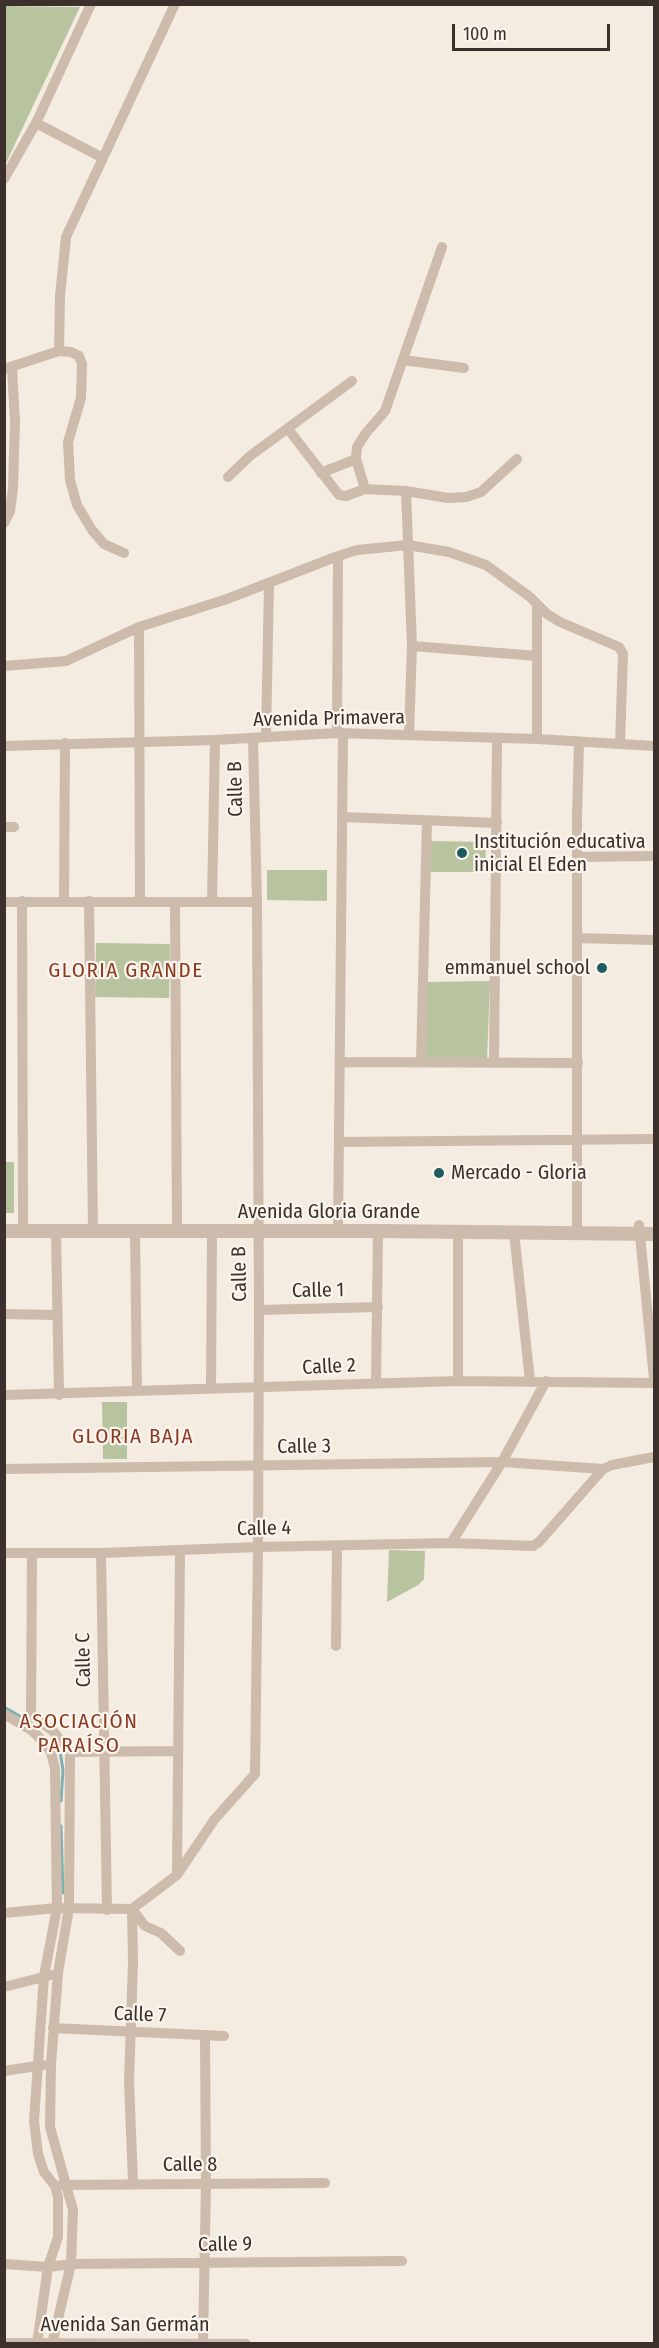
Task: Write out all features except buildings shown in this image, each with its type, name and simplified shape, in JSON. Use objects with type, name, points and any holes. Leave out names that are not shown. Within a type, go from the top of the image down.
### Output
[{"type":"street","points":[[4,179],[36,123],[91,4]]},
{"type":"street","points":[[59,351],[60,296],[66,237],[175,4]]},
{"type":"street","points":[[36,123],[103,159]]},
{"type":"street","points":[[365,489],[356,459],[357,447],[385,411],[441,247]]},
{"type":"street","points":[[4,523],[10,511],[14,488],[15,421],[8,368],[59,351],[71,352],[79,356],[82,364],[81,398],[68,442],[67,463],[77,505],[92,530],[104,544],[124,553]]},
{"type":"street","points":[[403,360],[464,368]]},
{"type":"street","points":[[228,477],[250,456],[352,381]]},
{"type":"street","points":[[288,429],[339,495],[346,496],[365,489],[406,491],[448,498],[466,497],[481,492],[516,459]]},
{"type":"street","points":[[321,473],[356,459]]},
{"type":"street","points":[[406,491],[412,646],[409,734]]},
{"type":"street","points":[[4,666],[66,661],[139,627],[200,609],[338,556],[357,550],[408,545],[449,552],[486,565],[509,580],[560,622],[619,646],[623,654],[620,744]]},
{"type":"street","points":[[338,556],[342,817],[338,1227]]},
{"type":"street","points":[[266,736],[269,583]]},
{"type":"street","points":[[537,604],[537,739]]},
{"type":"street","points":[[139,627],[140,901]]},
{"type":"street","points":[[412,646],[537,656]]},
{"type":"street","name":"Avenida Primavera","points":[[4,746],[215,740],[266,736],[409,734],[654,746]]},
{"type":"street","name":"Calle B","points":[[177,1875],[214,1821],[255,1774],[259,1310],[257,902],[253,738]]},
{"type":"street","points":[[494,1063],[497,739]]},
{"type":"street","points":[[212,902],[215,740]]},
{"type":"street","points":[[64,901],[65,743]]},
{"type":"street","points":[[577,1229],[579,743]]},
{"type":"street","points":[[342,817],[496,823]]},
{"type":"street","points":[[421,1062],[427,821]]},
{"type":"street","points":[[577,857],[654,856]]},
{"type":"street","points":[[22,901],[23,1223]]},
{"type":"street","points":[[4,902],[257,902]]},
{"type":"street","points":[[89,902],[93,1228]]},
{"type":"street","points":[[175,902],[177,1224]]},
{"type":"street","points":[[577,938],[654,940]]},
{"type":"street","points":[[340,1062],[578,1063]]},
{"type":"street","points":[[339,1142],[654,1139]]},
{"type":"street","name":"Avenida Gloria Grande","points":[[4,1223],[135,1232],[338,1227],[639,1229],[654,1226]]},
{"type":"street","name":"Avenida Gloria Grande","points":[[4,1231],[56,1232],[177,1224],[258,1228]]},
{"type":"street","name":"Avenida Gloria Grande","points":[[338,1227],[378,1231],[458,1232],[577,1229]]},
{"type":"street","points":[[639,1229],[651,1307],[654,1381]]},
{"type":"street","name":"Avenida Gloria Grande","points":[[639,1229],[654,1234]]},
{"type":"street","points":[[211,1389],[212,1231]]},
{"type":"street","points":[[376,1383],[378,1231]]},
{"type":"street","points":[[56,1232],[59,1395]]},
{"type":"street","points":[[135,1232],[136,1391]]},
{"type":"street","points":[[458,1232],[458,1381]]},
{"type":"street","points":[[514,1232],[530,1381]]},
{"type":"street","name":"Calle 1","points":[[259,1310],[378,1307]]},
{"type":"street","points":[[4,1314],[57,1315]]},
{"type":"street","name":"Calle 2","points":[[4,1395],[458,1381],[654,1381]]},
{"type":"street","points":[[451,1543],[502,1462],[546,1381]]},
{"type":"street","points":[[603,1469],[612,1465],[654,1457]]},
{"type":"street","name":"Calle 3","points":[[4,1469],[502,1462],[603,1469]]},
{"type":"street","name":"Calle 4","points":[[4,1553],[101,1553],[451,1543],[532,1546],[603,1469]]},
{"type":"street","points":[[336,1646],[337,1546]]},
{"type":"street","points":[[4,1913],[57,1908],[132,1909],[177,1875],[180,1551]]},
{"type":"street","points":[[31,1730],[32,1553]]},
{"type":"street","name":"Calle C","points":[[101,1553],[107,1910]]},
{"type":"street","points":[[4,1714],[31,1730],[51,1752],[55,1770],[57,1908],[44,1976],[34,2121],[38,2154],[44,2172],[60,2185]]},
{"type":"street","points":[[31,1715],[53,1731],[70,1752],[69,1908],[58,1973],[53,2028],[50,2127],[60,2185],[73,2210],[71,2264],[52,2343]]},
{"type":"street","points":[[70,1752],[177,1751]]},
{"type":"street","points":[[132,1909],[145,1926],[161,1933],[180,1951]]},
{"type":"street","points":[[132,1909],[129,2081],[133,2183]]},
{"type":"street","points":[[4,1987],[58,1973]]},
{"type":"street","name":"Calle 7","points":[[53,2028],[225,2036]]},
{"type":"street","points":[[203,2343],[206,2183],[205,2035]]},
{"type":"street","points":[[4,2071],[51,2064]]},
{"type":"street","name":"Calle 8","points":[[60,2185],[325,2182]]},
{"type":"street","points":[[37,2343],[48,2266],[58,2237],[60,2185]]},
{"type":"street","name":"Calle 9","points":[[4,2264],[48,2266],[402,2261]]},
{"type":"street","name":"Avenida San Germán","points":[[4,2343],[246,2343]]},
{"type":"green space","points":[[4,6],[80,7],[5,165],[4,165]]},
{"type":"green space","points":[[431,841],[486,842],[485,872],[430,872]]},
{"type":"green space","points":[[267,870],[327,870],[327,901],[267,900]]},
{"type":"green space","points":[[96,943],[170,944],[169,998],[95,997]]},
{"type":"green space","points":[[490,981],[487,1060],[424,1060],[426,982]]},
{"type":"green space","points":[[5,1162],[14,1162],[14,1213],[5,1213]]},
{"type":"green space","points":[[102,1402],[127,1402],[127,1459],[103,1459]]},
{"type":"green space","points":[[389,1550],[425,1551],[424,1579],[418,1585],[387,1602]]},
{"type":"waterway","points":[[4,1707],[39,1727]]},
{"type":"waterway","points":[[59,1745],[63,1770],[61,1801]]},
{"type":"waterway","points":[[61,1826],[63,1893]]},
{"type":"place","name":"Institución educativa inicial El Eden","points":[[462,853]]},
{"type":"place","name":"emmanuel school","points":[[602,968]]},
{"type":"place","name":"Mercado - Gloria","points":[[439,1173]]},
{"type":"district","name":"GLORIA GRANDE","points":[[126,971]]},
{"type":"district","name":"GLORIA BAJA","points":[[133,1437]]},
{"type":"district","name":"ASOCIACIÓN PARAÍSO","points":[[79,1734]]}]
